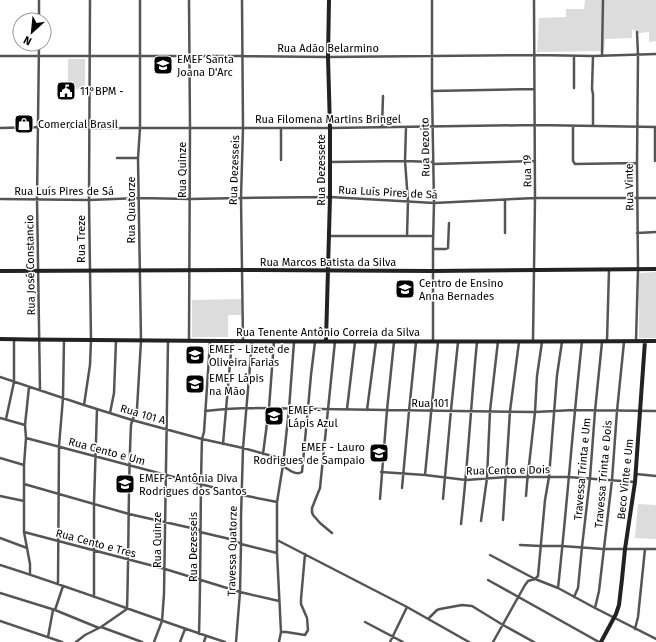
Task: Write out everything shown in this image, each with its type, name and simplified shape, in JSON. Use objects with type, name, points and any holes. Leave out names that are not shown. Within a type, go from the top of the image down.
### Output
[{"type":"main road","name":"Rua Dezessete","points":[[326,341],[330,197],[328,57],[329,0]]},
{"type":"main road","name":"Rua Marcos Batista da Silva","points":[[0,271],[534,271],[656,269]]},
{"type":"main road","name":"Rua Tenente Antônio Correia da Silva","points":[[0,339],[210,342],[656,341]]},
{"type":"main road","name":"Beco Vinte e Um","points":[[600,642],[615,618],[619,605],[625,549],[636,474],[646,341]]},
{"type":"street","points":[[39,0],[39,12]]},
{"type":"street","name":"Rua Treze","points":[[84,405],[90,365],[91,340],[89,271],[90,0]]},
{"type":"street","name":"Rua Quatorze","points":[[127,608],[131,425],[137,409],[141,341],[138,158],[140,128],[140,0]]},
{"type":"street","name":"Rua Quinze","points":[[189,341],[190,0]]},
{"type":"street","name":"Rua Dezesseis","points":[[242,0],[244,128],[241,198],[243,341]]},
{"type":"street","name":"Rua Dezoito","points":[[432,0],[434,203],[433,342]]},
{"type":"street","name":"Rua 19","points":[[532,341],[535,198],[534,0]]},
{"type":"street","points":[[602,56],[603,0]]},
{"type":"street","name":"Rua Vinte","points":[[636,341],[638,269],[636,163],[637,32]]},
{"type":"street","name":"Rua José Constancio","points":[[39,52],[37,199],[40,390]]},
{"type":"street","name":"Rua Adão Belarmino","points":[[0,56],[328,57],[535,55],[602,56],[656,54]]},
{"type":"street","points":[[574,56],[574,88]]},
{"type":"street","points":[[593,56],[593,125]]},
{"type":"street","points":[[432,90],[534,89]]},
{"type":"street","points":[[382,127],[383,96]]},
{"type":"street","name":"Rua Filomena Martins Bringel","points":[[0,128],[330,128],[534,125],[655,127]]},
{"type":"street","points":[[573,126],[574,163],[636,163]]},
{"type":"street","points":[[406,127],[405,161],[408,201],[407,236]]},
{"type":"street","points":[[655,127],[655,161]]},
{"type":"street","points":[[281,128],[281,160]]},
{"type":"street","points":[[117,158],[138,158]]},
{"type":"street","points":[[329,162],[405,161],[433,163],[535,161]]},
{"type":"street","name":"Rua Luís Pires de Sá","points":[[0,199],[89,200],[139,198],[190,199],[330,197],[434,203],[535,198],[656,198]]},
{"type":"street","points":[[505,200],[505,233]]},
{"type":"street","points":[[433,249],[448,248],[449,223]]},
{"type":"street","points":[[637,233],[656,232]]},
{"type":"street","points":[[329,236],[433,236]]},
{"type":"street","name":"Travessa Trinta e Um","points":[[574,597],[578,588],[590,478],[595,411],[604,341],[609,270]]},
{"type":"street","points":[[6,419],[14,382],[14,339]]},
{"type":"street","points":[[58,584],[59,446],[63,398],[64,340]]},
{"type":"street","points":[[110,413],[114,393],[116,340]]},
{"type":"street","name":"Rua Quinze","points":[[154,642],[162,621],[165,569],[165,475],[168,341]]},
{"type":"street","points":[[224,444],[232,341]]},
{"type":"street","points":[[263,454],[269,408],[274,341]]},
{"type":"street","points":[[279,642],[277,502],[283,465],[289,409],[294,341]]},
{"type":"street","points":[[283,465],[297,474],[302,472],[315,341]]},
{"type":"street","points":[[332,533],[313,515],[312,508],[320,488],[335,341]]},
{"type":"street","points":[[444,499],[458,341]]},
{"type":"street","points":[[461,524],[477,341]]},
{"type":"street","points":[[481,521],[487,478],[490,411],[498,341]]},
{"type":"street","points":[[503,520],[507,477],[510,411],[519,341]]},
{"type":"street","points":[[493,642],[528,581],[535,579],[538,576],[545,500],[549,477],[557,375],[562,341]]},
{"type":"street","points":[[558,588],[574,410],[582,341]]},
{"type":"street","name":"Rua Dezesseis","points":[[199,634],[202,439],[204,432],[210,342]]},
{"type":"street","name":"Travessa Quatorze","points":[[236,642],[240,592],[243,448],[252,342]]},
{"type":"street","points":[[347,409],[356,342]]},
{"type":"street","points":[[367,410],[376,342]]},
{"type":"street","points":[[380,499],[381,472],[394,342]]},
{"type":"street","points":[[402,488],[402,474],[416,342]]},
{"type":"street","points":[[425,475],[438,342]]},
{"type":"street","points":[[526,496],[535,412],[537,376],[542,342]]},
{"type":"street","name":"Travessa Trinta e Dois","points":[[595,608],[599,591],[612,480],[624,342]]},
{"type":"street","name":"Rua 101 A","points":[[0,377],[132,420],[283,459]]},
{"type":"street","points":[[29,387],[25,425],[24,532],[30,564],[30,574]]},
{"type":"street","name":"Rua 101","points":[[205,411],[226,408],[535,412],[574,410],[656,411]]},
{"type":"street","points":[[94,597],[94,503],[97,409]]},
{"type":"street","points":[[0,418],[25,425]]},
{"type":"street","name":"Rua Cento e Um","points":[[26,438],[242,495],[277,502]]},
{"type":"street","points":[[0,458],[24,464]]},
{"type":"street","name":"Rua Cento e Dois","points":[[381,472],[466,480],[507,477],[568,477],[635,482]]},
{"type":"street","points":[[636,474],[656,476]]},
{"type":"street","points":[[24,484],[129,514],[200,531],[234,540],[241,544],[277,553]]},
{"type":"street","points":[[0,496],[24,501]]},
{"type":"street","name":"Rua Cento e Tres","points":[[24,532],[165,569],[240,592],[279,601]]},
{"type":"street","points":[[0,538],[27,548]]},
{"type":"street","points":[[277,540],[407,607],[469,642]]},
{"type":"street","points":[[520,544],[604,549],[656,549]]},
{"type":"street","points":[[635,629],[638,617],[645,549]]},
{"type":"street","points":[[280,632],[305,635],[308,630],[306,614],[301,604],[305,554]]},
{"type":"street","points":[[490,555],[535,579],[558,588],[656,639]]},
{"type":"street","points":[[0,565],[225,642]]},
{"type":"street","points":[[488,580],[600,642]]},
{"type":"street","points":[[48,637],[54,610],[63,586]]},
{"type":"street","points":[[0,593],[54,610],[134,641],[142,642]]},
{"type":"street","points":[[428,619],[437,610],[468,605],[534,642]]},
{"type":"street","points":[[390,642],[407,607]]},
{"type":"street","points":[[76,642],[100,628],[127,608]]},
{"type":"street","points":[[0,621],[62,642]]},
{"type":"street","points":[[365,622],[403,642]]},
{"type":"street","points":[[180,642],[185,629]]},
{"type":"street","points":[[204,642],[206,636]]},
{"type":"shaded area","points":[[585,0],[656,0],[656,41],[649,42],[649,32],[639,33],[632,29],[632,38],[605,39],[604,51],[537,52],[539,18],[566,17],[566,9],[584,9]]},
{"type":"shaded area","points":[[68,59],[85,59],[85,89],[68,89]]},
{"type":"shaded area","points":[[656,272],[656,338],[639,338],[639,273]]},
{"type":"shaded area","points":[[241,299],[241,315],[228,315],[228,337],[192,337],[192,300]]},
{"type":"shaded area","points":[[638,504],[656,505],[656,539],[635,538]]},
{"type":"place","name":"EMEF Santa Joana D'Arc","points":[[163,65]]},
{"type":"place","name":"11°BPM -","points":[[66,91]]},
{"type":"place","name":"Comercial Brasil","points":[[24,124]]},
{"type":"place","name":"Centro de Ensino Anna Bernades","points":[[405,289]]},
{"type":"place","name":"EMEF - Lizete de Oliveira Farias","points":[[195,355]]},
{"type":"place","name":"EMEF Lápis na Mão","points":[[195,384]]},
{"type":"place","name":"EMEF - Lápis Azul","points":[[274,416]]},
{"type":"place","name":"EMEF - Lauro Rodrigues de Sampaio","points":[[379,453]]},
{"type":"place","name":"EMEF - Antônia Diva Rodrigues dos Santos","points":[[125,484]]}]
